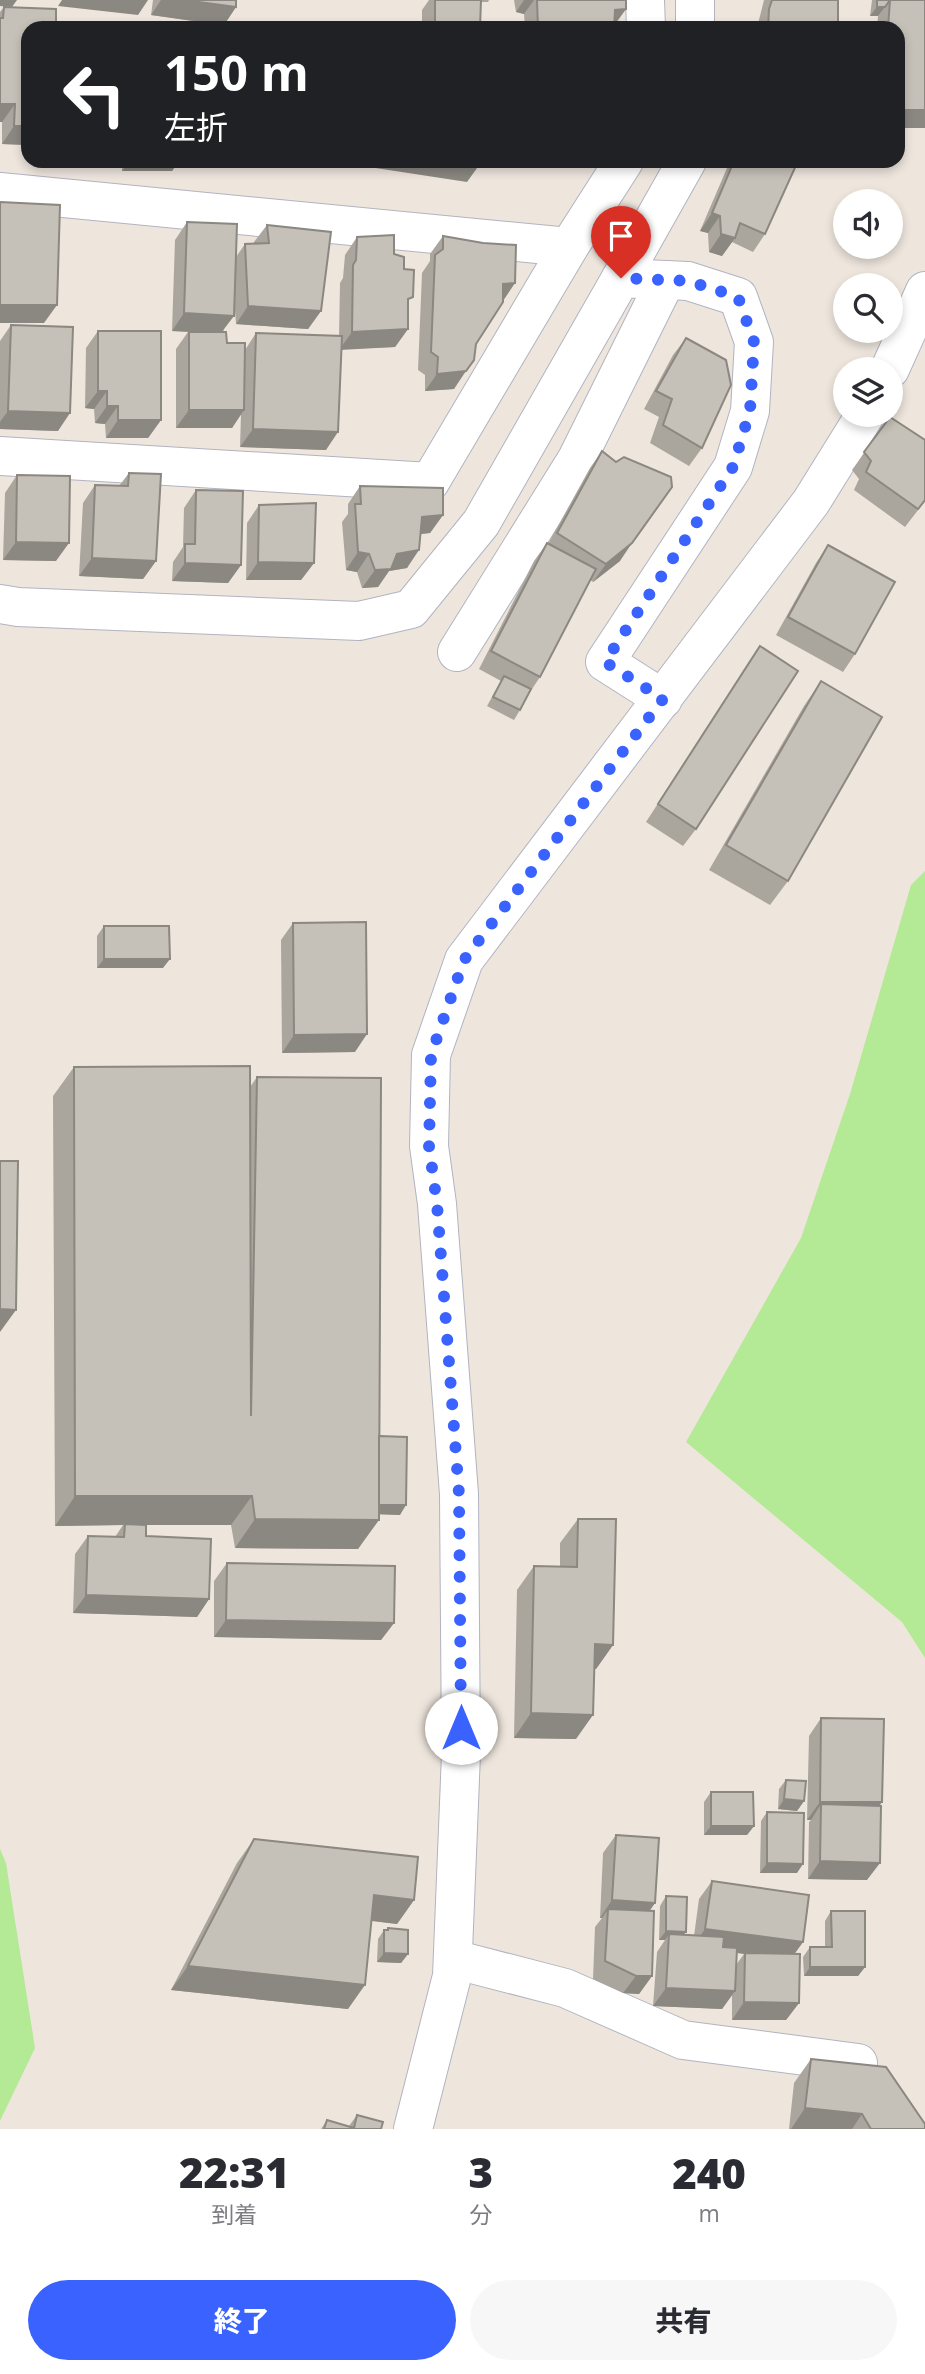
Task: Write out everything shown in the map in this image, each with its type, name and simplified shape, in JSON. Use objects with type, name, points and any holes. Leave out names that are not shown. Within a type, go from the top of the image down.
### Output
[{"type":"street","points":[[645,0],[646,21]]},
{"type":"street","points":[[695,0],[695,21]]},
{"type":"street","points":[[0,456],[430,482],[569,247],[620,168]]},
{"type":"street","points":[[0,604],[18,607],[359,621],[411,609],[481,523],[683,168]]},
{"type":"street","points":[[0,192],[569,247]]},
{"type":"street","points":[[621,278],[688,281],[738,297],[754,342],[750,411],[733,467],[605,662],[663,699]]},
{"type":"street","points":[[457,652],[577,459],[666,281]]},
{"type":"street","points":[[895,357],[925,291]]},
{"type":"street","points":[[413,2129],[452,1976],[461,1754],[459,1494],[437,1204],[429,1146],[431,1055],[464,960],[811,502],[858,427]]},
{"type":"street","points":[[453,1959],[565,1988],[683,2040],[858,2063]]},
{"type":"green space","points":[[925,871],[925,1658],[902,1622],[686,1442],[801,1238],[850,1094],[911,885]]},
{"type":"green space","points":[[0,1849],[6,1863],[35,2048],[0,2121]]},
{"type":"building","points":[[184,0],[236,0],[236,7]]},
{"type":"building","points":[[435,0],[481,0],[480,21],[435,21]]},
{"type":"building","points":[[537,0],[626,0],[626,9],[615,10],[614,21],[538,21]]},
{"type":"building","points":[[772,0],[838,0],[838,21],[768,21]]},
{"type":"building","points":[[877,0],[890,0],[885,7],[877,7]]},
{"type":"building","points":[[890,0],[925,0],[925,110],[905,110],[905,21],[888,21]]},
{"type":"building","points":[[4,7],[56,9],[56,21],[21,21],[21,126],[14,126],[15,104],[0,104],[0,18],[3,18]]},
{"type":"building","points":[[731,168],[795,168],[765,234],[740,223],[735,238],[721,234],[720,216],[712,213]]},
{"type":"building","points":[[0,202],[60,205],[57,305],[0,305]]},
{"type":"building","points":[[187,222],[237,224],[234,316],[184,313]]},
{"type":"building","points":[[267,225],[331,232],[321,311],[248,306],[245,244],[269,243]]},
{"type":"building","points":[[394,235],[394,254],[404,257],[404,269],[414,270],[413,297],[408,299],[408,329],[352,332],[353,265],[356,260],[357,237]]},
{"type":"building","points":[[443,236],[516,245],[515,283],[503,284],[503,302],[476,344],[474,360],[466,371],[437,374],[438,357],[431,352],[435,255],[443,249]]},
{"type":"building","points":[[11,325],[73,327],[70,413],[8,411]]},
{"type":"building","points":[[98,331],[161,331],[161,420],[118,420],[118,406],[107,406],[107,391],[98,391]]},
{"type":"building","points":[[189,332],[226,332],[227,343],[245,343],[244,410],[189,410]]},
{"type":"building","points":[[256,333],[342,336],[338,432],[253,429]]},
{"type":"building","points":[[686,338],[726,360],[731,385],[702,448],[663,425],[672,399],[656,391]]},
{"type":"building","points":[[903,426],[925,440],[925,500],[918,509],[866,472],[871,461],[864,452],[883,427]]},
{"type":"building","points":[[602,451],[616,462],[624,457],[671,477],[672,487],[632,543],[606,564],[557,533]]},
{"type":"building","points":[[129,473],[161,474],[156,561],[92,558],[95,485],[128,486]]},
{"type":"building","points":[[17,475],[70,476],[69,543],[16,542]]},
{"type":"building","points":[[360,486],[443,488],[443,515],[422,517],[419,550],[397,554],[391,569],[375,570],[369,554],[358,552],[355,504],[361,504]]},
{"type":"building","points":[[196,490],[243,491],[241,565],[185,563],[185,544],[195,544]]},
{"type":"building","points":[[316,503],[314,563],[258,562],[259,505]]},
{"type":"building","points":[[547,543],[596,569],[540,677],[491,651]]},
{"type":"building","points":[[828,545],[895,582],[855,654],[788,617]]},
{"type":"building","points":[[760,646],[798,671],[696,829],[658,804]]},
{"type":"building","points":[[504,676],[531,689],[520,710],[493,697]]},
{"type":"building","points":[[821,681],[882,717],[788,881],[726,845]]},
{"type":"building","points":[[366,922],[367,1034],[294,1035],[293,923]]},
{"type":"building","points":[[104,926],[169,926],[170,959],[104,959]]},
{"type":"building","points":[[250,1066],[251,1416],[257,1077],[381,1078],[379,1520],[255,1519],[252,1496],[75,1496],[74,1067]]},
{"type":"building","points":[[0,1161],[18,1161],[16,1310],[0,1309]]},
{"type":"building","points":[[379,1436],[407,1437],[406,1505],[379,1505]]},
{"type":"building","points":[[578,1519],[616,1519],[613,1645],[595,1644],[593,1715],[531,1713],[534,1566],[577,1567]]},
{"type":"building","points":[[125,1524],[146,1525],[146,1536],[211,1539],[209,1599],[86,1595],[88,1536],[124,1537]]},
{"type":"building","points":[[227,1563],[395,1566],[394,1623],[226,1620]]},
{"type":"building","points":[[821,1718],[884,1719],[882,1802],[820,1802]]},
{"type":"building","points":[[786,1780],[806,1781],[804,1801],[784,1799]]},
{"type":"building","points":[[711,1792],[753,1792],[754,1826],[711,1826]]},
{"type":"building","points":[[821,1804],[881,1806],[880,1863],[820,1861]]},
{"type":"building","points":[[767,1812],[804,1813],[803,1864],[767,1863]]},
{"type":"building","points":[[616,1835],[659,1838],[655,1903],[612,1900]]},
{"type":"building","points":[[254,1839],[418,1857],[414,1900],[374,1895],[365,1985],[188,1966]]},
{"type":"building","points":[[712,1881],[809,1895],[803,1942],[705,1929]]},
{"type":"building","points":[[666,1896],[687,1897],[686,1932],[666,1931]]},
{"type":"building","points":[[608,1909],[654,1911],[652,1976],[636,1976],[605,1961]]},
{"type":"building","points":[[831,1911],[865,1911],[865,1967],[810,1967],[810,1947],[832,1947]]},
{"type":"building","points":[[384,1930],[408,1930],[408,1954],[384,1953]]},
{"type":"building","points":[[669,1934],[724,1937],[723,1947],[737,1948],[735,1991],[666,1988]]},
{"type":"building","points":[[745,1953],[800,1954],[799,2003],[744,2002]]},
{"type":"building","points":[[811,2059],[886,2067],[925,2124],[925,2129],[871,2129],[862,2114],[805,2108]]},
{"type":"building","points":[[357,2115],[383,2122],[381,2129],[324,2129],[327,2120],[354,2128]]},
{"type":"route","points":[[461,1728],[459,1494],[437,1204],[429,1146],[431,1055],[464,960],[663,699],[605,662],[733,467],[750,411],[754,342],[738,297],[688,281],[621,278]]}]
